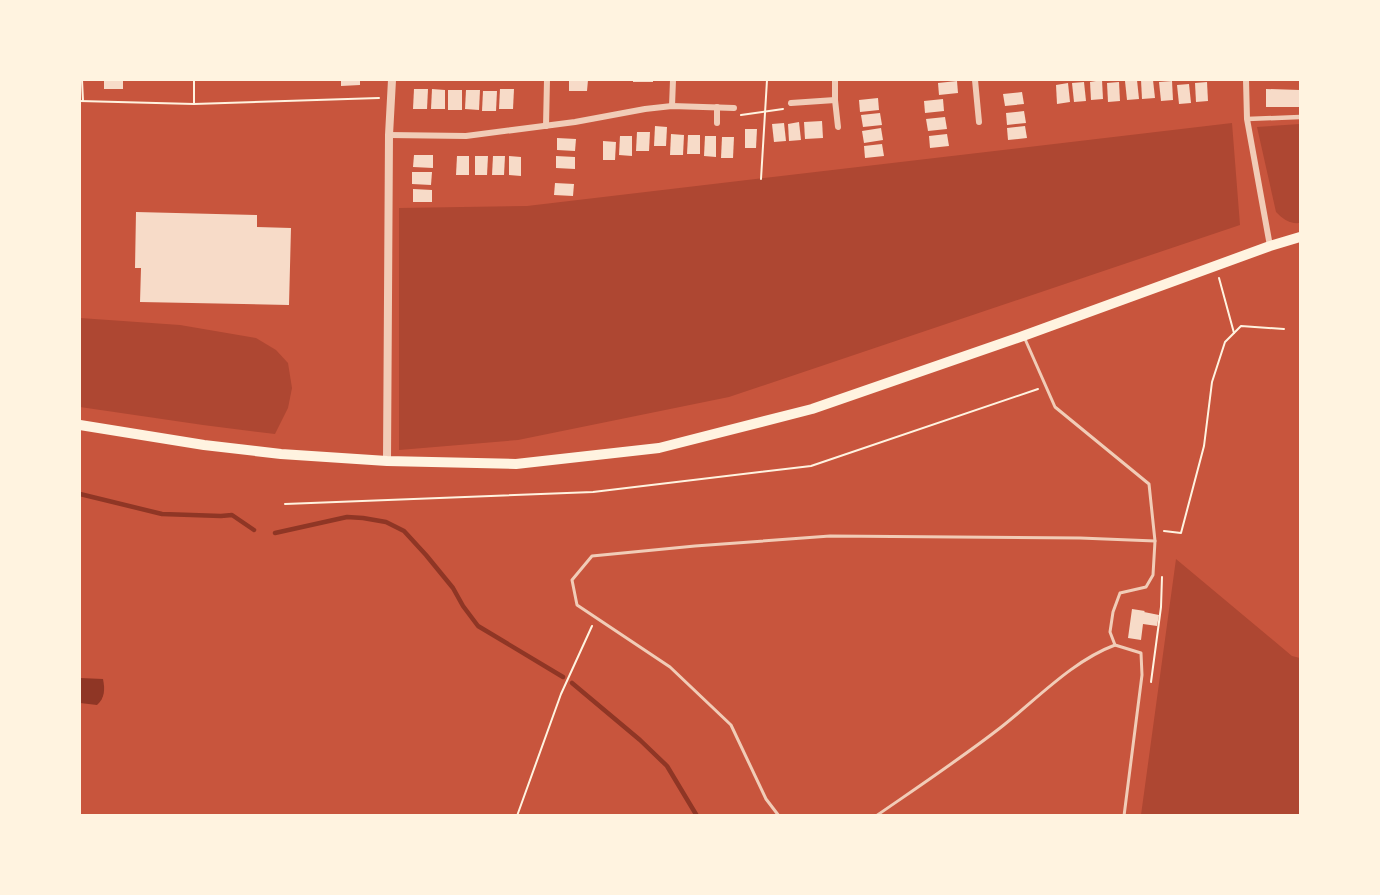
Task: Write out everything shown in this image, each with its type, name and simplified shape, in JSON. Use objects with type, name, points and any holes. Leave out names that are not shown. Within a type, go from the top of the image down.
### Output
[{"type":"highway","points":[[80,425],[226,448],[387,461],[516,464],[659,448],[812,409],[1300,237]]},
{"type":"street","points":[[387,461],[389,135],[392,80]]},
{"type":"street","points":[[546,126],[547,80]]},
{"type":"street","points":[[672,106],[673,80]]},
{"type":"street","points":[[835,80],[838,127]]},
{"type":"street","points":[[975,80],[980,122]]},
{"type":"street","points":[[1246,80],[1247,119],[1270,246]]},
{"type":"street","points":[[791,103],[835,100]]},
{"type":"street","points":[[389,135],[466,136],[546,126],[645,108],[672,106],[734,108]]},
{"type":"street","points":[[717,107],[717,123]]},
{"type":"street","points":[[1247,119],[1300,117]]},
{"type":"lane","points":[[1023,336],[1055,407],[1149,484],[1155,541],[1153,575],[1146,587],[1120,593],[1113,612],[1110,632],[1115,645]]},
{"type":"lane","points":[[779,816],[766,798],[731,725],[670,667],[577,605],[572,580],[592,555],[830,536],[1080,538],[1155,541]]},
{"type":"lane","points":[[876,816],[1001,728],[1053,684],[1100,651],[1115,645],[1142,653],[1142,675],[1124,816]]},
{"type":"path","points":[[82,80],[81,101],[194,104],[390,97]]},
{"type":"path","points":[[194,80],[194,104]]},
{"type":"path","points":[[761,179],[767,80]]},
{"type":"path","points":[[734,108],[741,115],[789,108],[791,103]]},
{"type":"path","points":[[1216,266],[1234,333]]},
{"type":"path","points":[[1163,531],[1181,533],[1204,446],[1212,382],[1225,342],[1241,326],[1284,329]]},
{"type":"path","points":[[285,504],[593,492],[811,466],[1040,388]]},
{"type":"path","points":[[1151,687],[1161,607],[1162,575]]},
{"type":"path","points":[[517,816],[561,694],[596,617]]},
{"type":"shaded area","points":[[1232,123],[1240,225],[729,397],[518,440],[399,450],[399,208],[527,206]]},
{"type":"shaded area","points":[[1300,124],[1300,223],[1293,223],[1276,212],[1257,127]]},
{"type":"shaded area","points":[[80,318],[180,325],[256,338],[276,350],[288,363],[292,388],[288,408],[275,434],[80,407]]},
{"type":"shaded area","points":[[1176,559],[1292,656],[1300,658],[1300,815],[1141,815]]},
{"type":"shaded area","points":[[80,678],[103,679],[104,693],[97,705],[80,703]]},
{"type":"building","points":[[104,80],[123,80],[123,89],[104,89]]},
{"type":"building","points":[[341,80],[360,80],[360,85],[341,86]]},
{"type":"building","points":[[569,80],[588,80],[587,91],[569,91]]},
{"type":"building","points":[[633,80],[653,80],[653,82],[633,82]]},
{"type":"building","points":[[1102,80],[1103,99],[1091,100],[1090,82]]},
{"type":"building","points":[[1137,80],[1139,99],[1127,100],[1125,81]]},
{"type":"building","points":[[1141,80],[1153,80],[1155,98],[1142,99]]},
{"type":"building","points":[[957,81],[958,93],[939,95],[938,83]]},
{"type":"building","points":[[1172,81],[1173,100],[1161,101],[1159,82]]},
{"type":"building","points":[[1084,82],[1086,101],[1074,102],[1072,83]]},
{"type":"building","points":[[1119,82],[1120,101],[1108,102],[1107,83]]},
{"type":"building","points":[[1207,82],[1208,101],[1196,102],[1195,83]]},
{"type":"building","points":[[1068,83],[1070,102],[1057,104],[1056,85]]},
{"type":"building","points":[[1189,84],[1191,103],[1179,104],[1177,85]]},
{"type":"building","points":[[414,89],[428,89],[427,109],[413,109]]},
{"type":"building","points":[[432,89],[445,90],[445,109],[431,109]]},
{"type":"building","points":[[500,89],[514,89],[513,109],[499,109]]},
{"type":"building","points":[[1266,89],[1300,90],[1300,107],[1266,107]]},
{"type":"building","points":[[448,90],[462,90],[462,110],[448,110]]},
{"type":"building","points":[[466,90],[480,90],[479,110],[465,109]]},
{"type":"building","points":[[483,91],[497,91],[496,111],[482,111]]},
{"type":"building","points":[[1022,92],[1024,104],[1005,106],[1003,94]]},
{"type":"building","points":[[878,98],[879,110],[860,112],[859,100]]},
{"type":"building","points":[[943,99],[944,111],[925,113],[924,101]]},
{"type":"building","points":[[1024,111],[1026,123],[1007,125],[1006,113]]},
{"type":"building","points":[[880,113],[882,125],[863,127],[861,115]]},
{"type":"building","points":[[945,117],[947,129],[928,131],[926,119]]},
{"type":"building","points":[[822,121],[823,138],[805,139],[804,122]]},
{"type":"building","points":[[799,122],[801,140],[789,141],[788,124]]},
{"type":"building","points":[[784,123],[786,141],[774,142],[772,124]]},
{"type":"building","points":[[655,126],[667,127],[666,146],[654,146]]},
{"type":"building","points":[[1025,126],[1027,138],[1008,140],[1007,128]]},
{"type":"building","points":[[881,128],[883,140],[864,143],[862,131]]},
{"type":"building","points":[[745,129],[757,129],[756,148],[745,148]]},
{"type":"building","points":[[637,132],[650,132],[649,151],[636,151]]},
{"type":"building","points":[[671,134],[684,135],[683,155],[670,155]]},
{"type":"building","points":[[947,134],[949,146],[930,148],[929,136]]},
{"type":"building","points":[[688,135],[700,135],[700,154],[687,154]]},
{"type":"building","points":[[620,136],[632,136],[632,156],[619,155]]},
{"type":"building","points":[[705,136],[716,136],[716,157],[704,156]]},
{"type":"building","points":[[722,137],[734,137],[733,158],[721,158]]},
{"type":"building","points":[[557,138],[576,139],[575,151],[557,150]]},
{"type":"building","points":[[603,141],[616,142],[615,160],[603,160]]},
{"type":"building","points":[[882,144],[884,156],[865,158],[864,146]]},
{"type":"building","points":[[414,155],[433,155],[433,168],[413,167]]},
{"type":"building","points":[[457,156],[469,156],[469,175],[456,175]]},
{"type":"building","points":[[475,156],[488,156],[487,175],[475,175]]},
{"type":"building","points":[[493,156],[505,156],[504,175],[492,175]]},
{"type":"building","points":[[509,156],[521,157],[521,176],[509,175]]},
{"type":"building","points":[[556,156],[575,157],[575,169],[556,168]]},
{"type":"building","points":[[412,172],[432,172],[431,185],[412,184]]},
{"type":"building","points":[[555,183],[574,184],[573,196],[554,195]]},
{"type":"building","points":[[413,189],[432,190],[432,202],[413,202]]},
{"type":"building","points":[[136,212],[257,215],[257,227],[291,228],[289,305],[140,302],[141,268],[135,268]]},
{"type":"building","points":[[1132,609],[1159,615],[1157,626],[1143,624],[1141,640],[1128,638]]},
{"type":"waterway","points":[[80,494],[162,514],[232,515],[254,530]]},
{"type":"waterway","points":[[275,533],[347,517],[386,522],[404,531],[426,555],[453,588],[478,626],[563,677]]},
{"type":"waterway","points":[[572,683],[640,740],[667,766],[697,816]]}]
